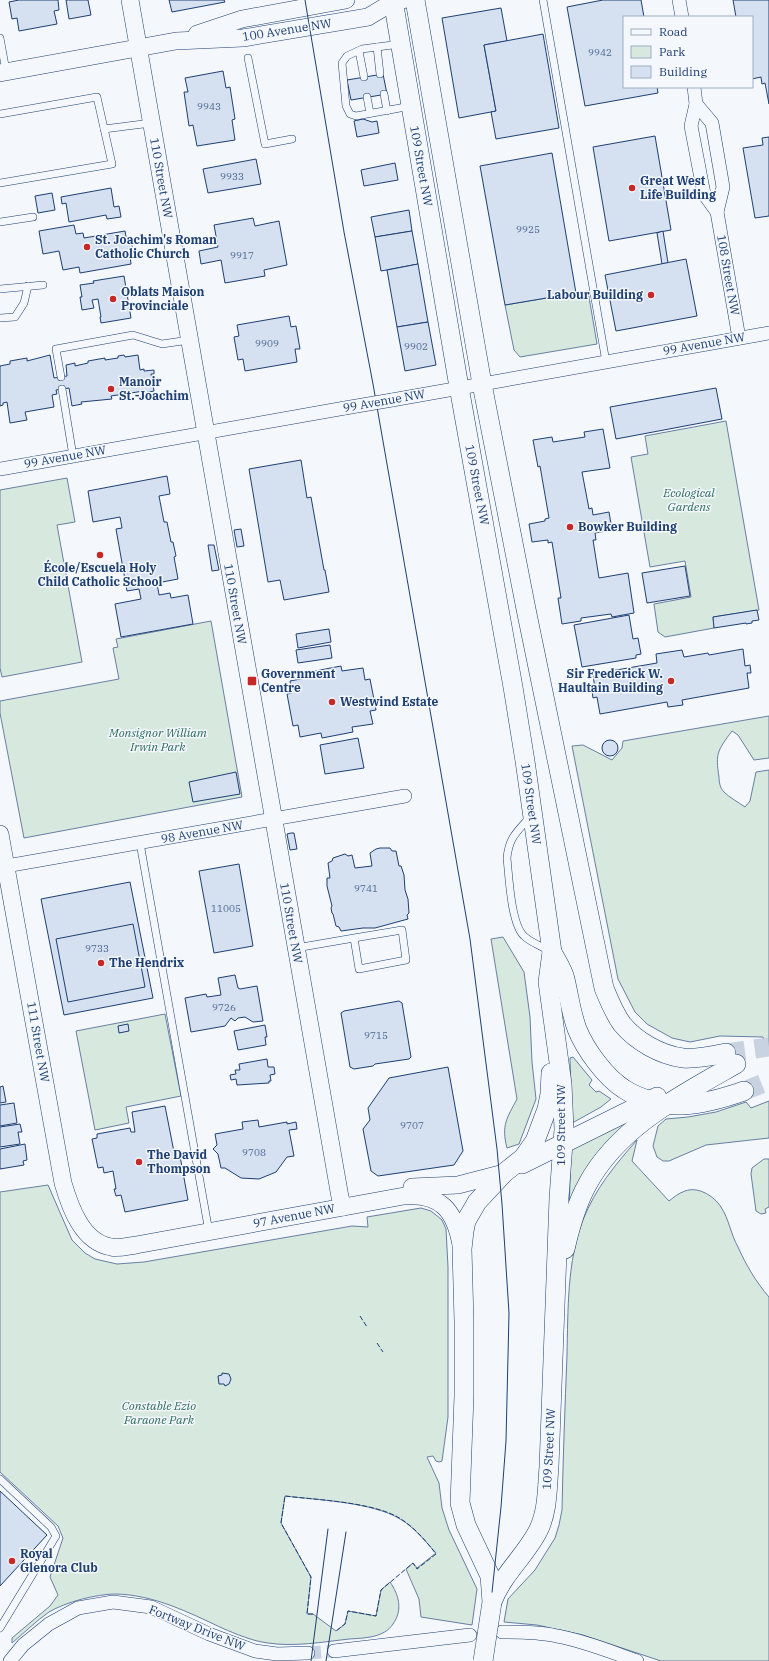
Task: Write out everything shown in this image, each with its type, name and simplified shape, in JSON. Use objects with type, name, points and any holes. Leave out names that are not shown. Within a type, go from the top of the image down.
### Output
[{"type":"main road","name":"109 Street NW","points":[[415,0],[482,384],[526,608],[604,988],[621,1023],[639,1040],[649,1046],[667,1054],[682,1058],[731,1058]]},
{"type":"main road","name":"109 Street NW","points":[[393,1],[459,387],[501,617],[533,814],[552,952],[548,982],[562,1084],[563,1142],[558,1198],[549,1467],[546,1508],[538,1530],[531,1543],[499,1586],[492,1602]]},
{"type":"main road","name":"97 Avenue NW","points":[[552,952],[565,977],[570,1008],[585,1044],[600,1066],[624,1090],[657,1102],[682,1105],[715,1101],[744,1091]]},
{"type":"main road","points":[[504,1173],[530,1151],[548,1108],[553,1023]]},
{"type":"main road","name":"97 Avenue NW","points":[[504,1173],[563,1142],[657,1102],[731,1058]]},
{"type":"main road","points":[[555,1292],[570,1227],[587,1185],[605,1159],[657,1102]]},
{"type":"main road","name":"109 Street NW","points":[[483,1661],[492,1602],[490,1576],[466,1525],[460,1503],[464,1396],[462,1249],[465,1226],[472,1210],[482,1196],[504,1173]]},
{"type":"street","name":"110 Street NW","points":[[130,0],[273,819],[342,1202]]},
{"type":"street","points":[[680,0],[682,16]]},
{"type":"street","name":"100 Avenue NW","points":[[176,41],[242,19],[335,1]]},
{"type":"street","name":"100 Avenue NW","points":[[3,72],[176,41],[243,38],[368,17],[393,1]]},
{"type":"street","name":"108 Street NW","points":[[694,88],[696,104],[692,126],[702,187],[704,194],[717,212]]},
{"type":"street","name":"108 Street NW","points":[[696,104],[712,124],[723,188],[717,212],[738,338]]},
{"type":"street","name":"99 Avenue NW","points":[[0,469],[769,333]]},
{"type":"street","name":"98 Avenue NW","points":[[3,866],[405,796]]},
{"type":"street","name":"111 Street NW","points":[[0,834],[3,866],[63,1183],[68,1200],[76,1217],[85,1231],[96,1242]]},
{"type":"street","name":"97 Avenue NW","points":[[96,1242],[112,1248],[136,1245],[209,1232],[405,1187],[458,1185],[504,1173]]},
{"type":"street","name":"97 Avenue NW","points":[[342,1202],[419,1195],[429,1197],[446,1208],[453,1218],[459,1230],[462,1249]]},
{"type":"street","name":"Fortway Drive NW","points":[[10,1661],[23,1645],[49,1624],[78,1608],[113,1602],[150,1607],[209,1634],[255,1651],[277,1654],[308,1653]]},
{"type":"street","points":[[502,1632],[528,1632],[572,1639],[637,1661]]},
{"type":"street","points":[[334,1651],[470,1635]]},
{"type":"lane","points":[[543,0],[606,362]]},
{"type":"lane","points":[[0,38],[3,72]]},
{"type":"lane","points":[[400,44],[359,50],[347,56],[342,63],[346,106],[350,114],[356,116],[411,106]]},
{"type":"lane","points":[[377,47],[380,74]]},
{"type":"lane","points":[[359,50],[364,77]]},
{"type":"lane","points":[[248,58],[265,144],[292,139]]},
{"type":"lane","points":[[384,94],[387,111]]},
{"type":"lane","points":[[0,114],[97,97],[112,164],[0,183]]},
{"type":"lane","points":[[367,97],[370,113]]},
{"type":"lane","points":[[104,129],[151,123]]},
{"type":"lane","points":[[0,222],[33,217]]},
{"type":"lane","points":[[0,289],[43,285]]},
{"type":"lane","points":[[0,318],[14,317],[24,303],[28,286]]},
{"type":"lane","points":[[61,376],[56,348],[133,335],[162,344],[190,340]]},
{"type":"lane","points":[[62,389],[73,456]]},
{"type":"lane","points":[[533,814],[510,840],[508,849],[507,858],[514,915],[517,925],[524,936],[552,952]]},
{"type":"lane","points":[[140,843],[209,1232]]},
{"type":"lane","points":[[296,948],[354,938],[402,930],[406,960],[359,969],[354,938]]},
{"type":"lane","points":[[0,1479],[51,1527],[56,1536],[54,1542],[0,1628]]},
{"type":"green space","points":[[588,291],[597,344],[520,357],[514,350],[505,305]]},
{"type":"green space","name":"Ecological Gardens","points":[[726,421],[759,610],[713,617],[714,628],[665,637],[658,632],[654,604],[691,597],[685,561],[650,567],[631,457],[648,454],[645,436]]},
{"type":"green space","points":[[67,478],[75,522],[57,525],[82,662],[2,677],[0,668],[0,490]]},
{"type":"green space","name":"Monsignor William Irwin Park","points":[[211,621],[242,797],[24,838],[0,713],[0,701],[119,679],[113,648],[118,647],[116,639]]},
{"type":"green space","points":[[769,716],[769,758],[754,760],[738,735],[732,731],[719,752],[717,762],[722,789],[745,807],[750,801],[756,772],[769,770],[769,1052],[763,1037],[720,1036],[690,1042],[672,1038],[647,1024],[635,1012],[618,979],[572,746],[583,745],[612,760],[622,748],[623,741]]},
{"type":"green space","points":[[503,937],[524,972],[530,1017],[532,1062],[536,1099],[519,1144],[507,1148],[505,1140],[506,1122],[517,1099],[491,939]]},
{"type":"green space","points":[[165,1014],[181,1096],[126,1107],[129,1123],[95,1130],[76,1031]]},
{"type":"green space","points":[[573,1057],[592,1080],[589,1085],[596,1092],[599,1091],[611,1099],[601,1107],[574,1122],[572,1120],[570,1058]]},
{"type":"green space","points":[[769,1101],[769,1138],[706,1145],[669,1161],[663,1161],[657,1157],[653,1146],[658,1126],[666,1119],[716,1112],[746,1102],[751,1108]]},
{"type":"green space","points":[[622,1118],[626,1127],[569,1210],[571,1152],[573,1146]]},
{"type":"green space","points":[[637,1140],[632,1161],[669,1201],[683,1192],[695,1190],[705,1193],[718,1203],[724,1212],[748,1267],[769,1297],[769,1661],[661,1661],[583,1635],[537,1625],[504,1622],[508,1599],[535,1570],[555,1538],[562,1510],[569,1286],[578,1236],[583,1220],[593,1198],[613,1168]]},
{"type":"green space","points":[[764,1159],[769,1159],[769,1207],[765,1209],[766,1213],[761,1214],[756,1211],[751,1174],[752,1168]]},
{"type":"green space","name":"Constable Ezio Faraone Park","points":[[48,1185],[72,1240],[85,1253],[95,1259],[117,1264],[144,1262],[352,1226],[368,1227],[367,1217],[421,1208],[431,1211],[442,1220],[446,1229],[448,1267],[448,1417],[442,1461],[436,1461],[433,1456],[427,1457],[439,1483],[442,1508],[449,1530],[477,1589],[472,1625],[421,1617],[419,1599],[406,1569],[413,1563],[417,1568],[436,1553],[419,1534],[405,1522],[388,1513],[360,1505],[285,1496],[281,1523],[311,1577],[307,1614],[313,1614],[336,1631],[345,1624],[348,1611],[376,1616],[381,1590],[390,1582],[398,1597],[399,1608],[396,1619],[389,1629],[379,1635],[367,1638],[319,1643],[268,1643],[238,1635],[184,1610],[144,1597],[108,1594],[90,1597],[56,1608],[39,1619],[12,1643],[12,1638],[50,1606],[58,1595],[50,1577],[63,1538],[58,1526],[0,1472],[0,1192]]},
{"type":"building","points":[[19,0],[58,0],[59,10],[54,11],[57,24],[19,31],[17,18],[12,19],[9,2]]},
{"type":"building","points":[[66,0],[88,0],[91,15],[69,19]]},
{"type":"building","points":[[169,0],[224,0],[225,2],[172,12]]},
{"type":"building","points":[[603,0],[641,0],[644,16],[623,16],[623,88],[657,88],[658,93],[585,106],[567,7]]},
{"type":"building","points":[[733,0],[769,0],[769,104],[765,83],[762,84],[761,77],[753,79],[753,16],[736,16]]},
{"type":"building","points":[[501,8],[507,41],[484,45],[496,111],[459,118],[442,18]]},
{"type":"building","points":[[543,34],[559,128],[496,139],[491,112],[496,111],[484,45]]},
{"type":"building","points":[[223,71],[226,88],[230,87],[235,119],[232,120],[235,140],[197,146],[193,125],[189,126],[184,92],[188,92],[185,78]]},
{"type":"building","points":[[383,74],[387,94],[351,100],[347,80]]},
{"type":"building","points":[[363,119],[372,122],[377,121],[379,133],[357,137],[354,121]]},
{"type":"building","name":"Great West Life Building","points":[[655,136],[671,230],[609,241],[593,147]]},
{"type":"building","points":[[769,137],[769,216],[755,218],[743,148],[763,145],[762,138]]},
{"type":"building","points":[[552,153],[576,293],[505,305],[480,166]]},
{"type":"building","points":[[256,159],[261,184],[208,193],[203,169]]},
{"type":"building","points":[[395,163],[398,180],[364,186],[361,170]]},
{"type":"building","points":[[111,188],[114,207],[119,206],[121,217],[107,219],[106,215],[69,222],[66,203],[62,204],[61,197]]},
{"type":"building","points":[[52,193],[55,210],[38,213],[35,196]]},
{"type":"building","points":[[409,210],[412,231],[375,237],[371,217]]},
{"type":"building","points":[[253,218],[255,226],[279,221],[287,265],[264,270],[265,276],[225,283],[221,260],[201,264],[199,251],[218,247],[214,225]]},
{"type":"building","name":"St. Joachim's Roman Catholic Church","points":[[74,225],[76,234],[83,233],[84,238],[125,231],[127,242],[131,241],[134,255],[130,256],[131,264],[80,273],[79,267],[63,270],[59,251],[43,254],[39,231]]},
{"type":"building","points":[[412,231],[418,264],[381,271],[375,237]]},
{"type":"building","points":[[663,231],[668,263],[662,264],[657,233]]},
{"type":"building","name":"Labour Building","points":[[686,259],[697,316],[616,331],[605,275]]},
{"type":"building","points":[[418,264],[428,322],[397,327],[387,270]]},
{"type":"building","name":"Oblats Maison Provinciale","points":[[124,276],[131,318],[101,323],[98,299],[92,300],[94,308],[82,310],[80,285],[94,283],[93,281]]},
{"type":"building","points":[[289,316],[291,327],[296,326],[300,349],[295,349],[297,362],[245,371],[243,359],[238,360],[234,337],[239,336],[237,325]]},
{"type":"building","points":[[428,322],[436,365],[405,371],[397,327]]},
{"type":"building","name":"Manoir St.-Joachim","points":[[50,355],[54,378],[67,376],[66,365],[75,363],[75,366],[88,363],[88,361],[105,358],[105,360],[118,358],[118,356],[124,355],[125,357],[138,355],[140,370],[154,370],[154,374],[151,374],[154,391],[111,396],[112,399],[81,402],[82,404],[72,406],[69,388],[56,390],[57,394],[52,395],[54,407],[25,412],[27,420],[10,423],[7,402],[0,406],[0,366],[10,364],[10,361],[27,358],[27,361]]},
{"type":"building","points":[[716,388],[722,419],[616,439],[610,407]]},
{"type":"building","name":"Bowker Building","points":[[603,429],[610,468],[582,472],[589,509],[592,508],[593,515],[609,512],[612,530],[595,533],[596,540],[593,540],[599,578],[628,573],[634,613],[612,617],[611,614],[581,618],[581,621],[562,624],[558,598],[561,598],[552,542],[548,543],[548,540],[532,542],[529,524],[545,521],[545,519],[549,518],[540,466],[538,467],[533,440],[552,437],[553,442],[585,437],[584,432]]},
{"type":"building","points":[[301,460],[307,498],[311,497],[329,592],[284,600],[280,580],[268,582],[249,469]]},
{"type":"building","points":[[167,476],[170,494],[159,496],[164,522],[167,522],[171,542],[173,542],[178,579],[157,583],[159,595],[170,593],[171,598],[188,595],[193,624],[121,637],[115,604],[141,599],[139,589],[127,591],[116,529],[122,528],[120,517],[93,522],[88,491]]},
{"type":"building","points":[[241,529],[244,546],[237,547],[234,530]]},
{"type":"building","points":[[208,545],[214,545],[219,570],[212,571]]},
{"type":"building","points":[[685,566],[690,596],[647,603],[642,573]]},
{"type":"building","points":[[757,610],[759,620],[752,621],[752,623],[714,628],[713,617]]},
{"type":"building","points":[[629,615],[633,639],[638,638],[641,654],[636,655],[636,658],[582,667],[574,625]]},
{"type":"building","points":[[329,629],[331,642],[298,648],[296,634]]},
{"type":"building","points":[[330,645],[332,658],[298,663],[296,650]]},
{"type":"building","name":"Sir Frederick W. Haultain Building","points":[[743,649],[745,666],[750,665],[751,673],[747,673],[749,688],[682,700],[683,705],[668,707],[667,702],[600,714],[597,697],[593,698],[592,690],[595,690],[593,674],[657,663],[656,654],[682,650],[684,657],[708,653],[709,655]]},
{"type":"building","name":"Westwind Estate","points":[[341,666],[342,671],[363,668],[365,680],[370,679],[376,710],[370,711],[373,724],[352,727],[353,732],[322,738],[321,733],[300,737],[298,725],[293,726],[287,694],[292,693],[290,681],[311,677],[310,672]]},
{"type":"building","points":[[358,738],[364,768],[325,774],[320,745]]},
{"type":"building","points":[[610,740],[616,742],[618,748],[616,754],[610,756],[604,754],[602,748],[604,742]]},
{"type":"building","points":[[236,772],[240,794],[193,802],[189,782]]},
{"type":"building","points":[[294,833],[297,849],[290,850],[287,834]]},
{"type":"building","points":[[380,848],[390,848],[392,851],[396,851],[399,866],[401,866],[404,875],[405,890],[408,899],[408,919],[375,928],[341,931],[339,927],[336,926],[331,908],[332,906],[327,886],[327,878],[330,878],[328,863],[332,861],[333,858],[345,854],[348,856],[352,855],[355,868],[372,866],[370,853]]},
{"type":"building","points":[[239,864],[253,946],[214,953],[199,871]]},
{"type":"building","points":[[130,882],[153,998],[64,1015],[41,899]]},
{"type":"building","name":"The Hendrix","points":[[133,924],[145,987],[68,1002],[56,939]]},
{"type":"building","points":[[235,975],[238,988],[240,989],[257,986],[263,1021],[253,1022],[245,1017],[238,1018],[235,1021],[231,1018],[225,1026],[191,1032],[185,998],[206,994],[207,997],[221,995],[218,978]]},
{"type":"building","points":[[399,1001],[402,1003],[411,1057],[409,1059],[375,1064],[373,1066],[354,1069],[350,1067],[341,1013],[344,1011]]},
{"type":"building","points":[[128,1024],[129,1031],[119,1033],[118,1026]]},
{"type":"building","points":[[265,1025],[267,1037],[265,1037],[266,1045],[238,1050],[234,1031]]},
{"type":"building","points":[[267,1059],[268,1067],[274,1067],[275,1074],[270,1075],[271,1081],[269,1081],[269,1083],[237,1085],[236,1079],[231,1080],[230,1075],[236,1074],[235,1070],[240,1070],[239,1064]]},
{"type":"building","points":[[448,1067],[463,1151],[454,1165],[378,1176],[371,1171],[363,1129],[370,1120],[368,1108],[389,1078]]},
{"type":"building","points":[[3,1086],[6,1102],[0,1103],[0,1087]]},
{"type":"building","points":[[14,1103],[17,1123],[0,1126],[0,1105]]},
{"type":"building","name":"The David Thompson","points":[[165,1106],[175,1157],[180,1156],[188,1200],[125,1212],[121,1195],[116,1196],[113,1171],[104,1173],[103,1167],[98,1168],[92,1139],[97,1138],[97,1134],[130,1128],[131,1132],[135,1132],[132,1112]]},
{"type":"building","points":[[258,1120],[259,1127],[287,1122],[287,1124],[296,1122],[297,1129],[289,1130],[294,1156],[287,1157],[276,1172],[259,1179],[241,1178],[225,1168],[221,1168],[218,1154],[213,1149],[217,1145],[215,1134],[243,1129],[242,1122]]},
{"type":"building","points":[[20,1124],[22,1132],[18,1132],[20,1144],[0,1147],[0,1127]]},
{"type":"building","points":[[25,1144],[27,1160],[23,1161],[24,1165],[0,1169],[0,1149]]},
{"type":"building","points":[[222,1373],[229,1374],[231,1379],[229,1384],[225,1386],[224,1384],[219,1384],[218,1376],[222,1375]]},
{"type":"building","name":"Royal Glenora Club","points":[[0,1491],[47,1535],[0,1586]]},
{"type":"tunnel","points":[[726,1053],[769,1047]]},
{"type":"tunnel","points":[[744,1091],[769,1081]]},
{"type":"tunnel","points":[[308,1653],[334,1651]]},
{"type":"tram line","points":[[305,0],[344,232],[373,384],[470,939],[497,1149],[509,1313],[506,1441],[501,1507],[483,1661]]},
{"type":"tram line","points":[[311,1661],[328,1529]]},
{"type":"tram line","points":[[326,1661],[346,1532]]},
{"type":"fence","points":[[360,1316],[367,1327]]},
{"type":"fence","points":[[377,1343],[383,1352]]},
{"type":"fence","points":[[313,1614],[307,1614],[311,1577],[281,1523],[285,1496],[361,1505],[390,1513],[411,1526],[436,1554],[417,1569],[413,1563],[381,1590],[376,1616],[348,1611],[345,1624],[336,1631]]},
{"type":"place","name":"Great West Life Building","points":[[632,188]]},
{"type":"place","name":"St. Joachim's Roman Catholic Church","points":[[87,247]]},
{"type":"place","name":"Labour Building","points":[[651,295]]},
{"type":"place","name":"Oblats Maison Provinciale","points":[[113,299]]},
{"type":"place","name":"Manoir St.-Joachim","points":[[111,389]]},
{"type":"place","name":"Bowker Building","points":[[570,527]]},
{"type":"place","name":"École/Escuela Holy Child Catholic School","points":[[100,555]]},
{"type":"place","name":"Government Centre","points":[[252,681]]},
{"type":"place","name":"Sir Frederick W. Haultain Building","points":[[671,681]]},
{"type":"place","name":"Westwind Estate","points":[[332,702]]},
{"type":"place","name":"The Hendrix","points":[[101,963]]},
{"type":"place","name":"The David Thompson","points":[[139,1162]]},
{"type":"place","name":"Royal Glenora Club","points":[[12,1561]]}]
